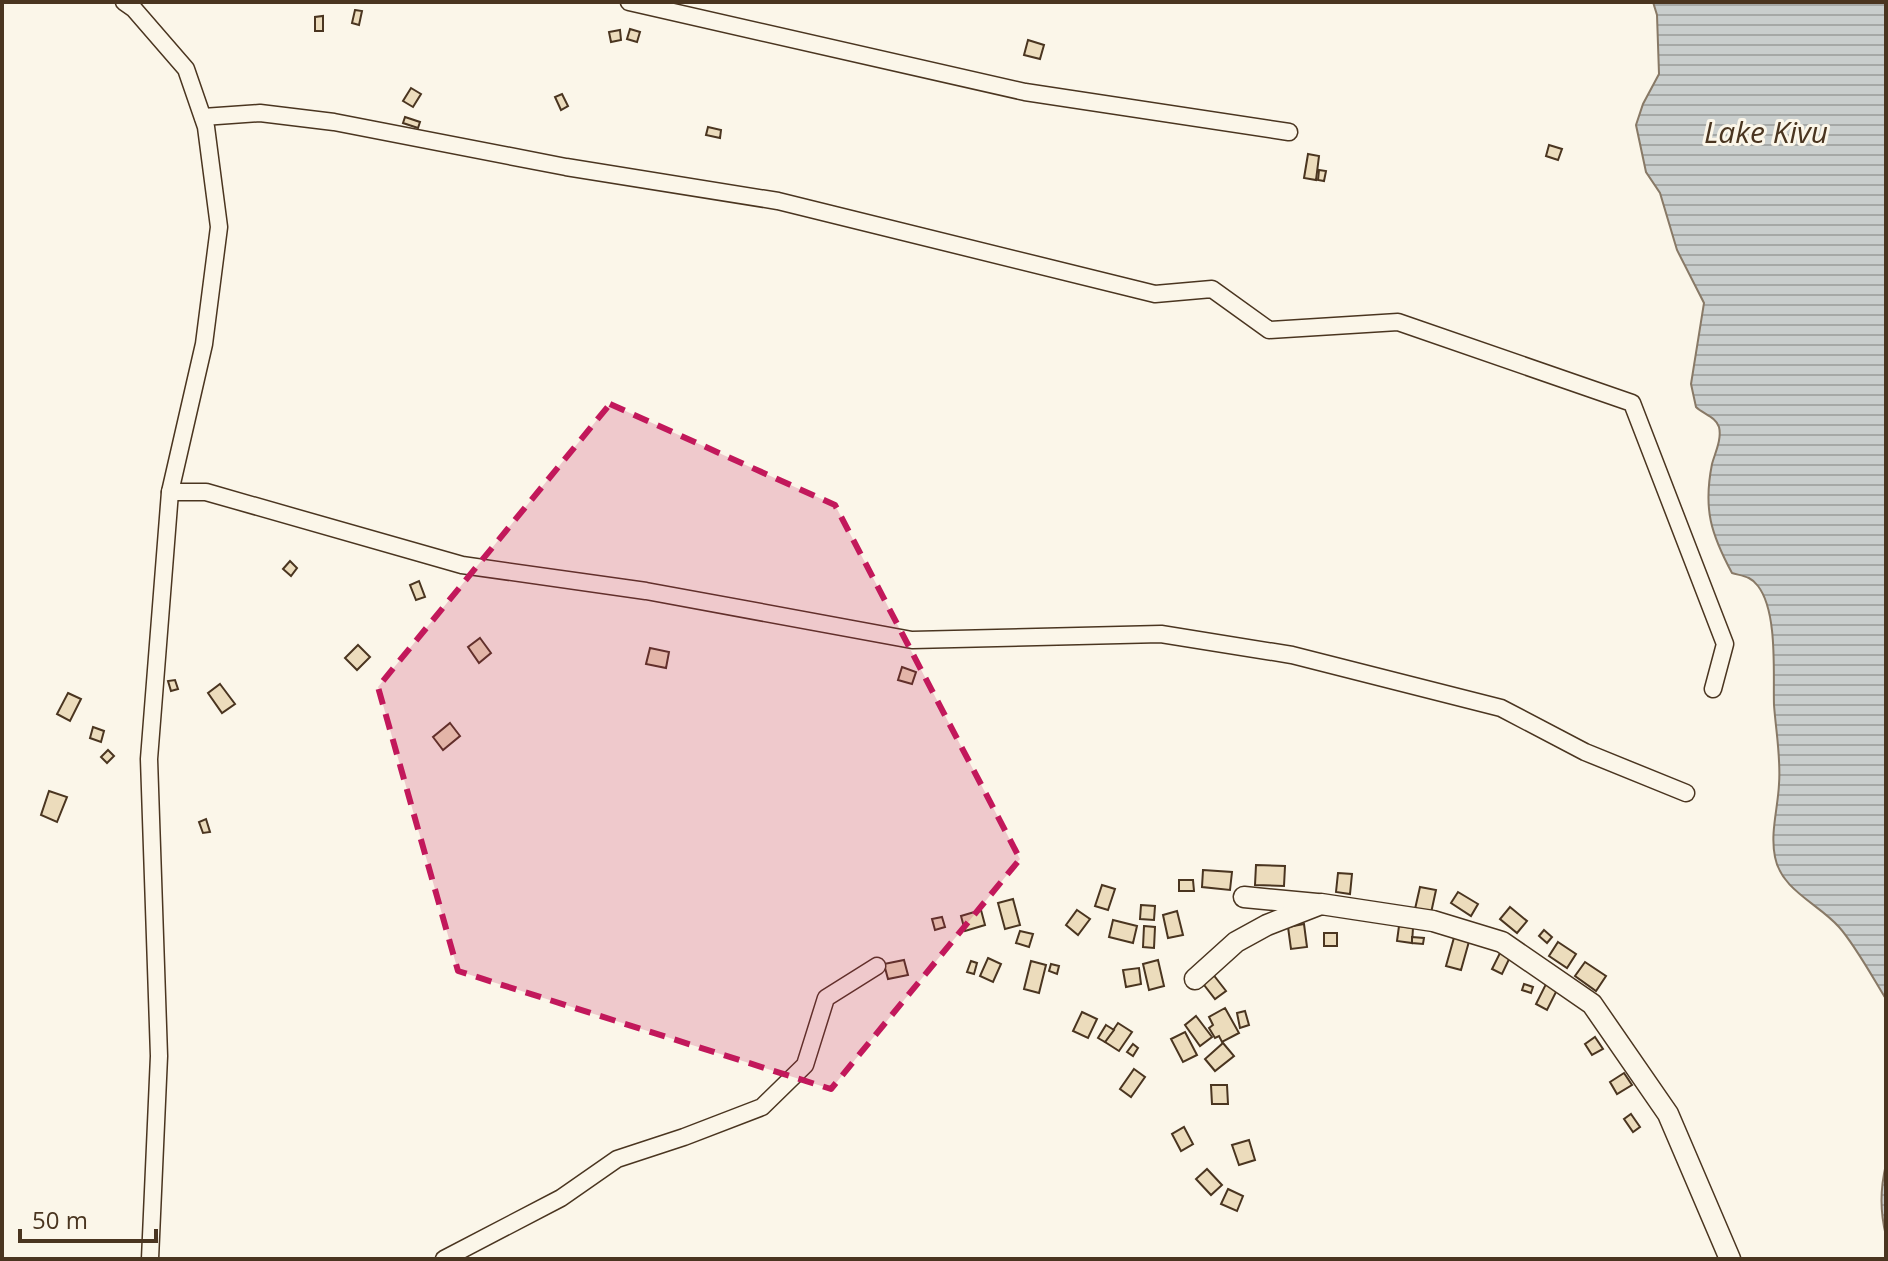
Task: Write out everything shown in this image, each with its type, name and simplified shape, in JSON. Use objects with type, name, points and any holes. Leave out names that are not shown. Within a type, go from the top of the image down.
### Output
[{"type":"street","points":[[124,2],[134,9],[186,69],[203,117],[219,227],[204,344],[170,492],[149,759],[159,1056],[150,1259]]},
{"type":"street","points":[[629,2],[1025,92],[1289,132]]},
{"type":"street","points":[[203,117],[260,113],[334,122],[566,167],[778,201],[1155,294],[1212,289],[1269,330],[1398,322],[1632,403],[1725,644],[1713,689]]},
{"type":"street","points":[[170,492],[206,492],[462,565],[646,591],[912,640],[1161,634],[1292,655],[1501,708],[1585,752],[1686,793]]},
{"type":"street","points":[[1244,897],[1321,904],[1433,921],[1502,942],[1592,1004],[1668,1114],[1730,1259]]},
{"type":"street","points":[[1195,979],[1236,942],[1267,925],[1321,904]]},
{"type":"street","points":[[444,1259],[561,1198],[617,1159],[762,1107],[805,1065],[826,998],[877,966]]},
{"type":"highlighted area","points":[[610,404],[835,505],[1020,859],[831,1089],[458,971],[378,687]]},
{"type":"water","name":"Lake Kivu","points":[[1653,2],[1886,2],[1886,999],[1845,934],[1793,888],[1779,869],[1775,857],[1779,764],[1769,611],[1755,583],[1732,573],[1714,533],[1708,495],[1720,432],[1712,418],[1696,407],[1691,384],[1704,303],[1677,250],[1660,193],[1646,172],[1636,125],[1659,74],[1657,15]]},
{"type":"water","points":[[1886,1164],[1886,1236],[1882,1200]]},
{"type":"building","points":[[355,10],[362,11],[359,25],[352,23]]},
{"type":"building","points":[[323,16],[323,31],[315,31],[315,17]]},
{"type":"building","points":[[630,29],[640,32],[637,42],[627,39]]},
{"type":"building","points":[[620,30],[621,40],[611,42],[609,32]]},
{"type":"building","points":[[1028,40],[1044,45],[1040,59],[1024,55]]},
{"type":"building","points":[[411,88],[421,94],[413,107],[403,101]]},
{"type":"building","points":[[562,94],[568,106],[561,110],[555,97]]},
{"type":"building","points":[[405,117],[420,122],[418,128],[403,123]]},
{"type":"building","points":[[708,127],[721,130],[720,138],[706,135]]},
{"type":"building","points":[[1549,145],[1562,149],[1558,160],[1546,156]]},
{"type":"building","points":[[1308,154],[1319,156],[1316,180],[1304,178]]},
{"type":"building","points":[[1319,170],[1326,171],[1324,181],[1318,180]]},
{"type":"building","points":[[290,561],[297,568],[291,576],[283,569]]},
{"type":"building","points":[[419,581],[425,597],[416,600],[410,585]]},
{"type":"building","points":[[480,638],[491,653],[479,663],[468,647]]},
{"type":"building","points":[[358,645],[370,657],[357,670],[345,658]]},
{"type":"building","points":[[650,648],[669,652],[666,668],[646,664]]},
{"type":"building","points":[[902,667],[916,672],[912,684],[898,680]]},
{"type":"building","points":[[175,680],[178,689],[171,691],[168,681]]},
{"type":"building","points":[[220,684],[235,704],[222,713],[208,693]]},
{"type":"building","points":[[68,693],[81,699],[70,721],[57,714]]},
{"type":"building","points":[[450,723],[460,736],[443,750],[433,737]]},
{"type":"building","points":[[93,727],[104,731],[101,742],[90,738]]},
{"type":"building","points":[[108,750],[114,756],[107,763],[101,757]]},
{"type":"building","points":[[49,791],[67,797],[57,822],[41,815]]},
{"type":"building","points":[[206,819],[210,832],[203,833],[199,822]]},
{"type":"building","points":[[1256,865],[1285,866],[1284,886],[1255,885]]},
{"type":"building","points":[[1203,870],[1232,872],[1230,890],[1202,887]]},
{"type":"building","points":[[1338,873],[1352,874],[1350,894],[1336,892]]},
{"type":"building","points":[[1179,880],[1193,880],[1194,891],[1179,891]]},
{"type":"building","points":[[1102,885],[1115,889],[1108,910],[1095,906]]},
{"type":"building","points":[[1420,887],[1436,890],[1431,913],[1415,909]]},
{"type":"building","points":[[1458,892],[1478,904],[1471,916],[1451,903]]},
{"type":"building","points":[[1013,899],[1020,925],[1005,929],[998,903]]},
{"type":"building","points":[[1141,905],[1155,906],[1154,920],[1140,919]]},
{"type":"building","points":[[1510,907],[1527,921],[1517,933],[1500,919]]},
{"type":"building","points":[[981,910],[985,925],[965,931],[961,916]]},
{"type":"building","points":[[1077,910],[1090,919],[1078,935],[1066,925]]},
{"type":"building","points":[[1177,911],[1183,935],[1168,938],[1163,915]]},
{"type":"building","points":[[942,917],[945,927],[935,930],[932,919]]},
{"type":"building","points":[[1113,920],[1137,926],[1133,943],[1109,937]]},
{"type":"building","points":[[1304,924],[1307,947],[1291,949],[1288,927]]},
{"type":"building","points":[[1144,926],[1155,927],[1154,948],[1143,947]]},
{"type":"building","points":[[1399,926],[1413,928],[1412,943],[1397,941]]},
{"type":"building","points":[[1544,930],[1552,937],[1547,943],[1539,936]]},
{"type":"building","points":[[1020,931],[1033,934],[1029,947],[1016,943]]},
{"type":"building","points":[[1324,933],[1337,933],[1337,946],[1324,946]]},
{"type":"building","points":[[1455,934],[1470,938],[1461,970],[1446,966]]},
{"type":"building","points":[[1412,937],[1424,938],[1423,944],[1412,943]]},
{"type":"building","points":[[1558,942],[1576,954],[1567,968],[1549,956]]},
{"type":"building","points":[[1501,951],[1511,955],[1502,974],[1492,969]]},
{"type":"building","points":[[988,958],[1001,964],[993,982],[980,976]]},
{"type":"building","points":[[904,960],[908,975],[888,979],[884,964]]},
{"type":"building","points":[[1158,960],[1164,986],[1149,990],[1143,964]]},
{"type":"building","points":[[971,961],[977,963],[974,974],[967,972]]},
{"type":"building","points":[[1031,961],[1046,965],[1039,993],[1024,989]]},
{"type":"building","points":[[1585,962],[1606,976],[1596,991],[1575,976]]},
{"type":"building","points":[[1051,964],[1059,966],[1057,974],[1049,971]]},
{"type":"building","points":[[1139,968],[1141,984],[1126,987],[1123,970]]},
{"type":"building","points":[[1212,973],[1226,991],[1215,999],[1201,981]]},
{"type":"building","points":[[1524,984],[1533,987],[1531,993],[1522,990]]},
{"type":"building","points":[[1546,984],[1557,990],[1547,1010],[1536,1004]]},
{"type":"building","points":[[1225,1008],[1239,1033],[1222,1042],[1219,1036],[1215,1038],[1209,1028],[1213,1025],[1209,1017]]},
{"type":"building","points":[[1245,1011],[1249,1025],[1240,1028],[1237,1013]]},
{"type":"building","points":[[1082,1012],[1097,1019],[1088,1038],[1073,1031]]},
{"type":"building","points":[[1196,1016],[1212,1037],[1200,1046],[1185,1025]]},
{"type":"building","points":[[1118,1023],[1132,1032],[1119,1051],[1105,1042]]},
{"type":"building","points":[[1106,1025],[1114,1030],[1105,1042],[1098,1038]]},
{"type":"building","points":[[1185,1032],[1197,1055],[1183,1062],[1171,1039]]},
{"type":"building","points":[[1595,1037],[1603,1049],[1592,1055],[1585,1044]]},
{"type":"building","points":[[1223,1043],[1234,1056],[1215,1071],[1205,1059]]},
{"type":"building","points":[[1133,1044],[1138,1048],[1133,1056],[1127,1052]]},
{"type":"building","points":[[1134,1069],[1145,1077],[1131,1097],[1120,1089]]},
{"type":"building","points":[[1624,1073],[1632,1085],[1617,1094],[1610,1082]]},
{"type":"building","points":[[1211,1085],[1227,1085],[1228,1104],[1212,1104]]},
{"type":"building","points":[[1631,1114],[1640,1127],[1633,1132],[1624,1119]]},
{"type":"building","points":[[1184,1127],[1193,1144],[1181,1151],[1172,1134]]},
{"type":"building","points":[[1249,1140],[1255,1160],[1239,1165],[1232,1145]]},
{"type":"building","points":[[1207,1169],[1222,1185],[1211,1195],[1196,1179]]},
{"type":"building","points":[[1228,1189],[1243,1196],[1237,1211],[1221,1204]]}]
